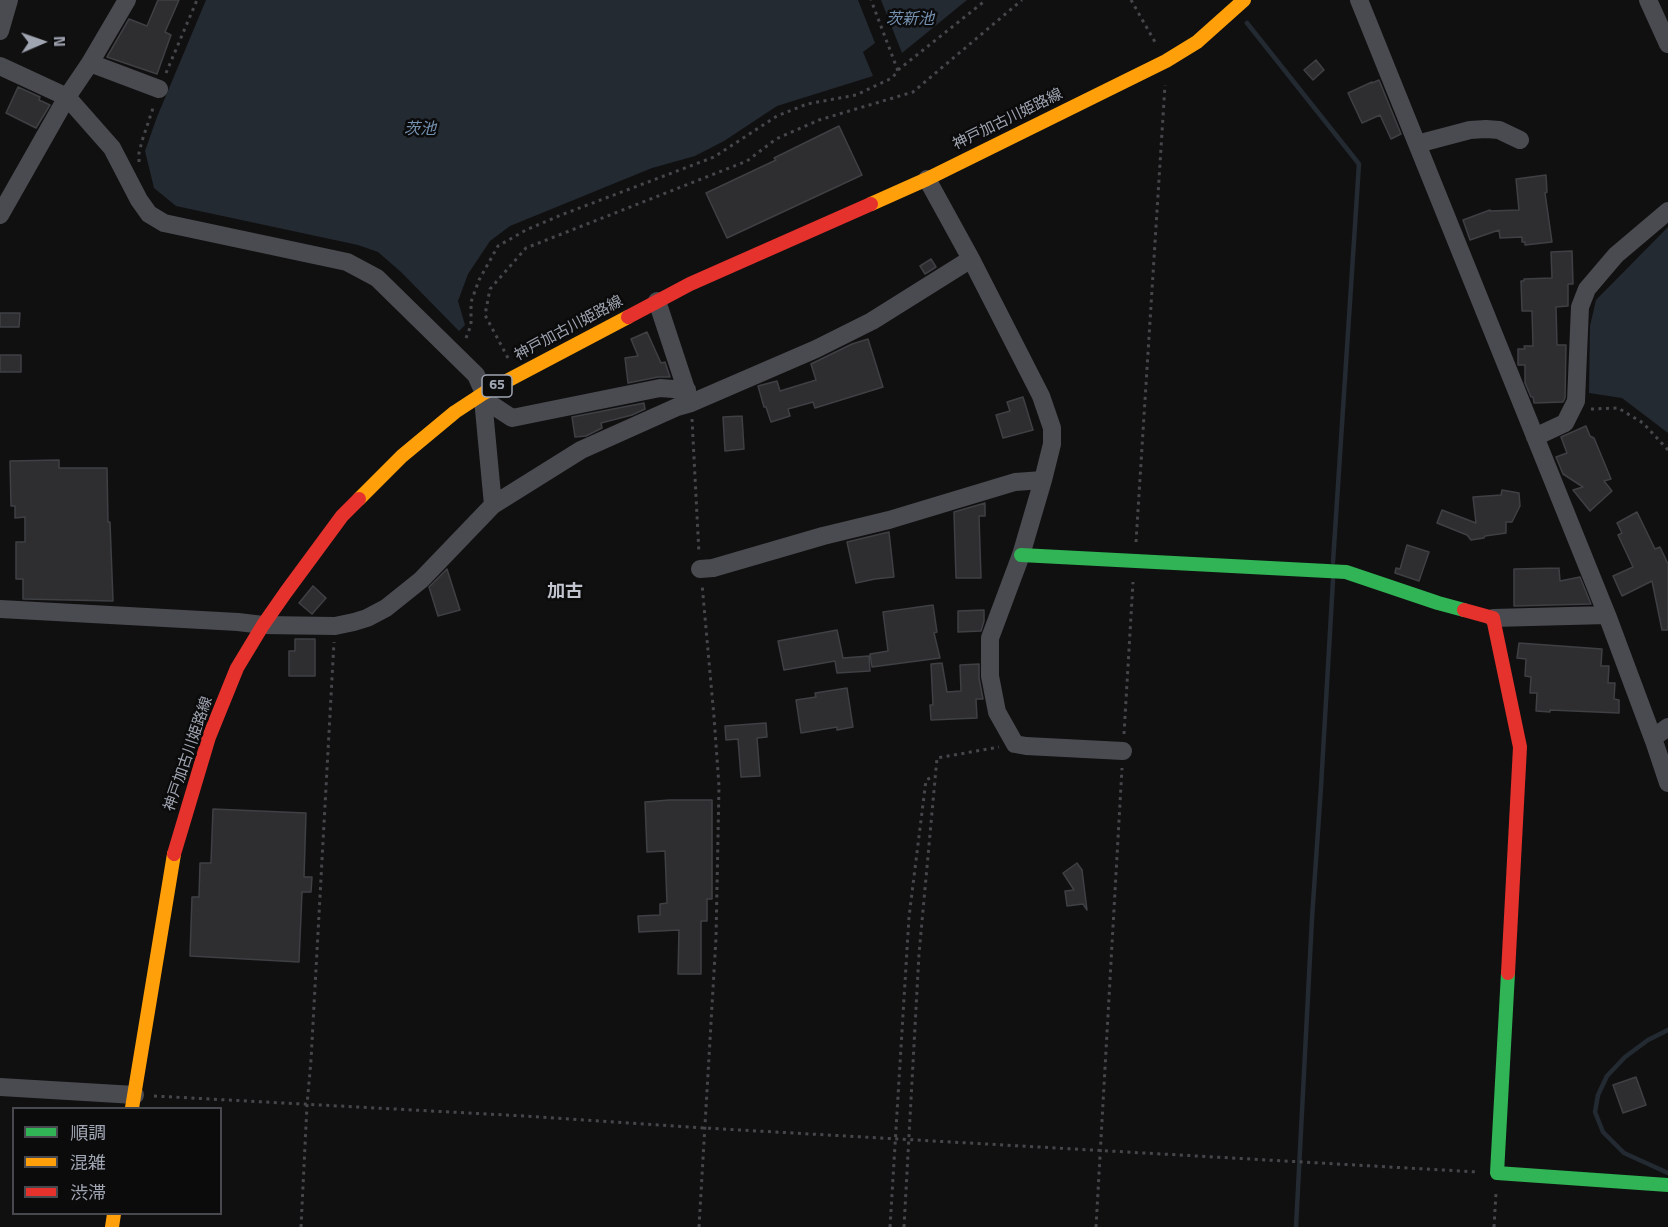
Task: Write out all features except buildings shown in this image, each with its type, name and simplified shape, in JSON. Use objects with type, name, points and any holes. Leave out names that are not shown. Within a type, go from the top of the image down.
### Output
[{"type":"main road","name":"神戸加古川姫路線","points":[[134,1102],[174,853],[208,737],[237,668],[263,625],[342,516],[402,456],[454,412],[517,375],[657,301],[690,284],[927,179],[1166,61],[1197,42],[1244,0]]},
{"type":"main road","points":[[1021,555],[1346,572],[1438,603],[1493,618],[1520,747],[1497,1173],[1668,1185]]},
{"type":"street","points":[[0,31],[9,0]]},
{"type":"street","points":[[0,215],[67,97],[127,0]]},
{"type":"street","points":[[1648,0],[1668,44]]},
{"type":"street","points":[[1361,1],[1606,615],[1668,783]]},
{"type":"street","points":[[90,63],[159,88]]},
{"type":"street","points":[[0,66],[67,97],[112,148],[139,200],[149,213],[164,223],[347,262],[377,278],[476,375],[483,396],[493,505]]},
{"type":"street","points":[[1417,144],[1470,130],[1486,129],[1499,130],[1520,140]]},
{"type":"street","points":[[927,179],[1041,396],[1052,428],[1052,444],[1044,480],[1021,555],[990,638],[990,676],[997,712],[1015,744],[1123,751]]},
{"type":"street","points":[[1535,438],[1565,423],[1576,401],[1580,307],[1587,289],[1616,255],[1668,212]]},
{"type":"street","points":[[0,609],[263,625],[335,626],[367,618],[386,608],[421,580],[493,505],[581,450],[676,407],[689,396],[816,349],[873,321],[971,259]]},
{"type":"street","points":[[657,301],[689,396]]},
{"type":"street","points":[[483,396],[512,418],[660,388],[689,396]]},
{"type":"street","points":[[700,569],[712,568],[823,536],[889,520],[1015,482],[1044,480]]},
{"type":"street","points":[[1493,618],[1606,615]]},
{"type":"street","points":[[1653,738],[1668,727]]},
{"type":"street","points":[[0,1086],[134,1102]]},
{"type":"path","points":[[159,88],[197,0]]},
{"type":"path","points":[[871,0],[898,71]]},
{"type":"path","points":[[466,338],[471,325],[471,302],[479,280],[498,246],[561,214],[714,157],[777,116],[807,104],[856,94],[892,78],[986,0]]},
{"type":"path","points":[[517,375],[485,315],[490,289],[525,248],[747,160],[776,139],[819,120],[913,92],[1022,0]]},
{"type":"path","points":[[1096,1227],[1134,562],[1166,61],[1131,0]]},
{"type":"path","points":[[689,396],[700,569],[719,786],[716,938],[699,1227]]},
{"type":"path","points":[[1571,411],[1618,408],[1643,423],[1668,450]]},
{"type":"path","points":[[302,1227],[335,626]]},
{"type":"path","points":[[904,1227],[919,954],[937,758],[1015,744]]},
{"type":"path","points":[[890,1227],[909,917],[926,780],[935,776]]},
{"type":"path","points":[[134,1102],[307,1105],[524,1116],[1497,1173],[1494,1227]]},
{"type":"water","name":"茨池","points":[[206,0],[858,0],[875,43],[863,52],[873,76],[777,106],[724,141],[695,156],[652,168],[510,226],[490,241],[468,274],[458,301],[465,325],[459,331],[378,252],[358,245],[176,206],[154,188],[145,151]]},
{"type":"water","name":"茨新池","points":[[881,0],[967,0],[902,53]]},
{"type":"water","points":[[1668,227],[1668,433],[1622,398],[1589,393],[1590,326],[1596,300]]},
{"type":"waterway","points":[[1247,23],[1359,164],[1333,562]]},
{"type":"waterway","points":[[1296,1227],[1333,580]]},
{"type":"waterway","points":[[1668,1030],[1648,1040],[1625,1057],[1607,1076],[1598,1095],[1595,1112],[1603,1132],[1624,1153],[1668,1173]]},
{"type":"traffic: fast","points":[[1021,555],[1346,572],[1464,610]]},
{"type":"traffic: fast","points":[[1508,973],[1497,1173],[1668,1185]]},
{"type":"traffic: slow","points":[[871,204],[927,179],[1166,61],[1197,42],[1244,0]]},
{"type":"traffic: slow","points":[[359,499],[402,456],[455,412],[484,393],[628,317]]},
{"type":"traffic: slow","points":[[132,1107],[174,854]]},
{"type":"traffic: slow","points":[[112,1227],[114,1215]]},
{"type":"traffic: jam","points":[[628,317],[690,284],[871,204]]},
{"type":"traffic: jam","points":[[174,854],[209,737],[237,668],[286,592],[342,516],[359,499]]},
{"type":"traffic: jam","points":[[1464,610],[1493,618],[1520,747],[1508,973]]},
{"type":"district","name":"加古","points":[[565,593]]}]
